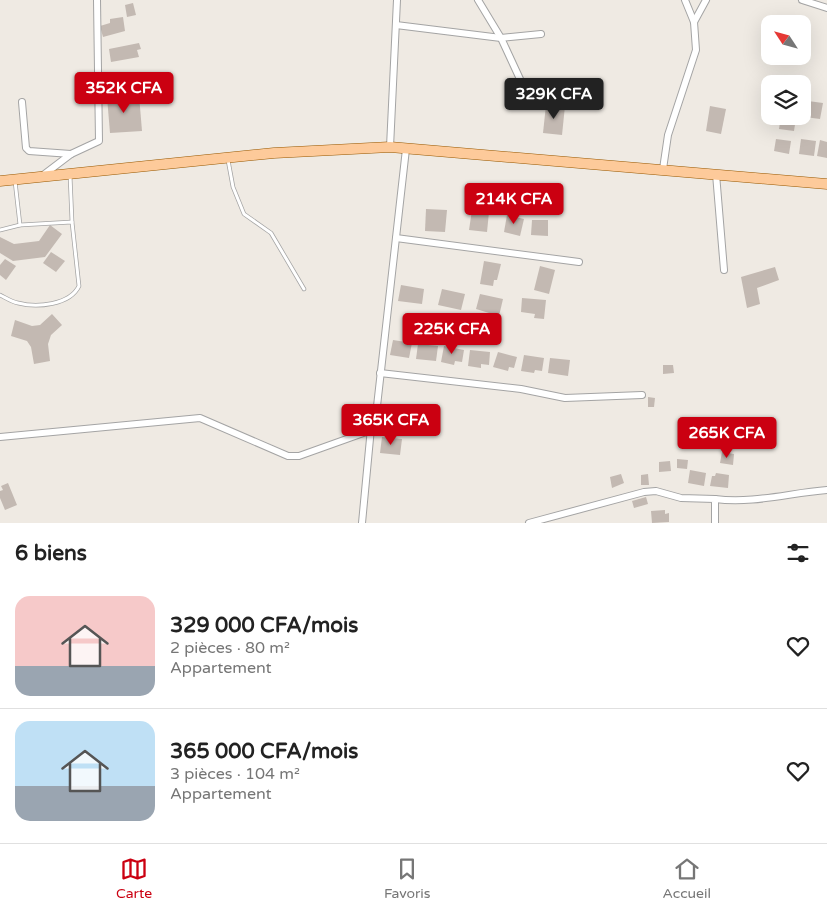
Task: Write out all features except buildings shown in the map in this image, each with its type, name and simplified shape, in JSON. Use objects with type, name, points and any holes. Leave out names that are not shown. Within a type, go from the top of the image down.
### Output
[{"type":"main road","points":[[0,181],[228,157],[329,149],[390,148],[827,184]]},
{"type":"street","points":[[41,176],[71,154],[99,140],[97,0]]},
{"type":"street","points":[[390,148],[397,0]]},
{"type":"street","points":[[478,0],[501,38],[526,92]]},
{"type":"street","points":[[663,169],[668,135],[696,50],[694,22],[685,0]]},
{"type":"street","points":[[694,22],[706,0]]},
{"type":"street","points":[[802,0],[827,8]]},
{"type":"street","points":[[396,25],[501,38],[541,34]]},
{"type":"street","points":[[22,102],[26,148],[29,151],[71,154]]},
{"type":"street","points":[[362,523],[406,149]]},
{"type":"street","points":[[716,174],[724,270]]},
{"type":"street","points":[[396,238],[579,262]]},
{"type":"street","points":[[380,373],[521,389],[565,398],[642,395]]},
{"type":"street","points":[[0,437],[200,418],[288,456],[299,456],[355,437],[369,431],[372,427]]},
{"type":"street","points":[[529,523],[644,492],[656,492],[681,498],[732,501],[770,499],[827,490]]},
{"type":"street","points":[[715,499],[715,523]]},
{"type":"lane","points":[[228,157],[233,187],[244,214],[271,233],[304,289]]},
{"type":"lane","points":[[0,295],[16,303],[33,306],[64,300],[75,295],[79,286],[72,222],[70,173]]},
{"type":"lane","points":[[15,180],[20,225]]},
{"type":"lane","points":[[0,230],[20,225],[72,222]]}]
